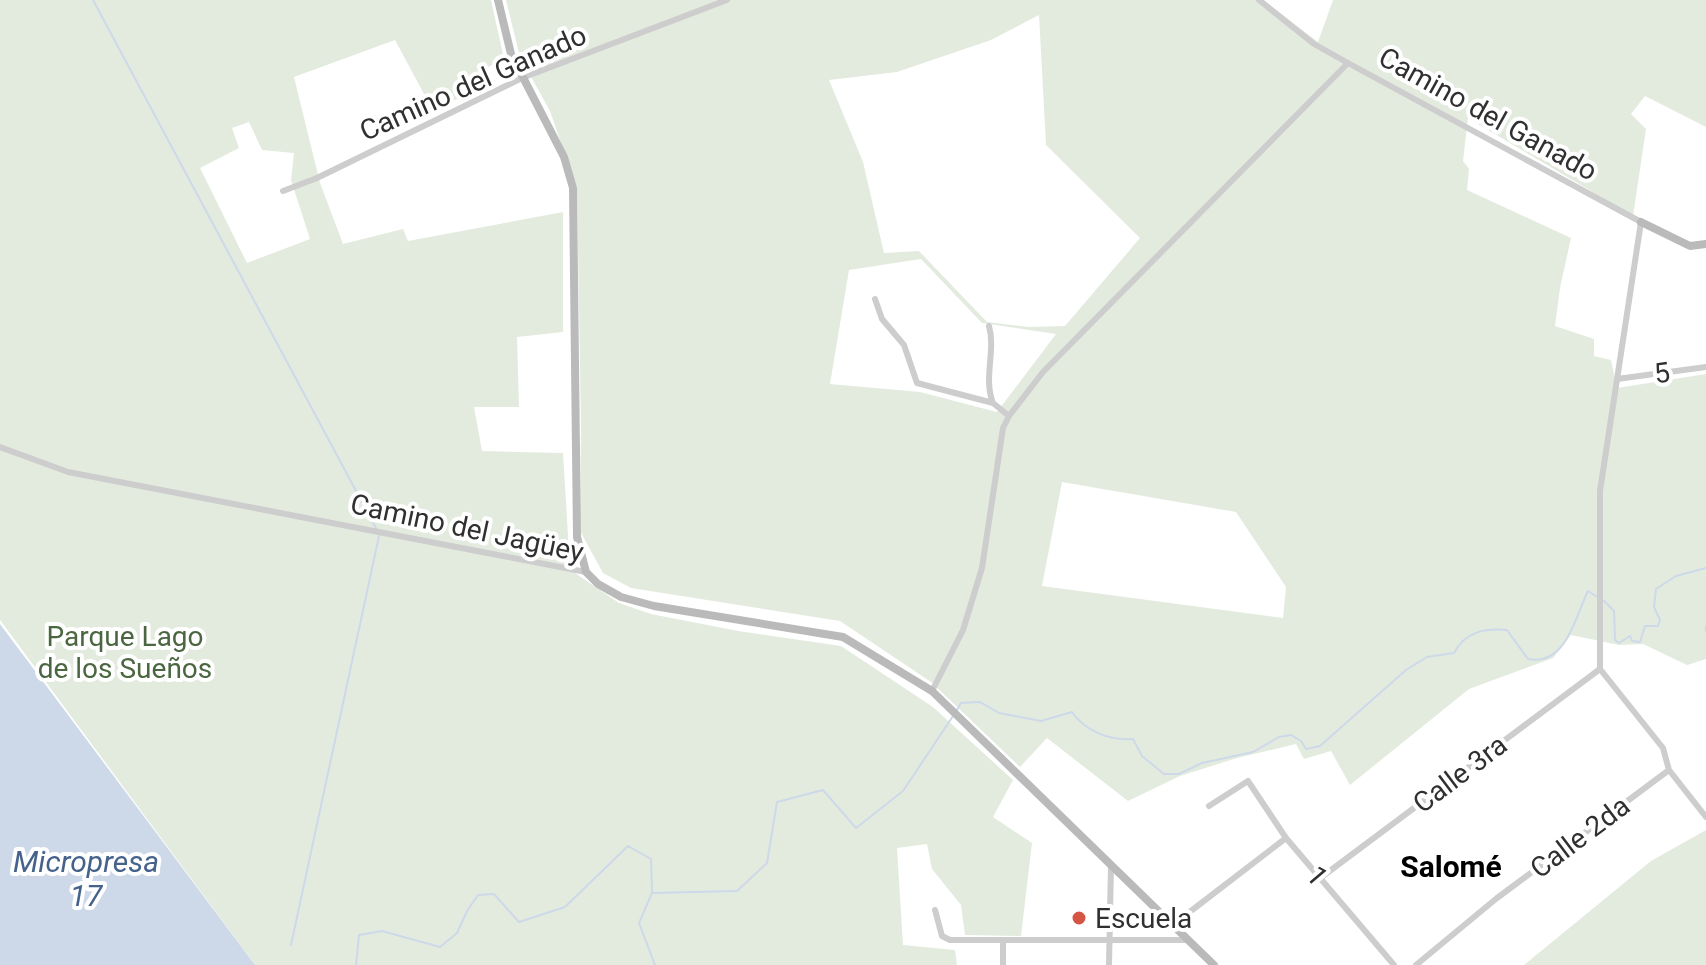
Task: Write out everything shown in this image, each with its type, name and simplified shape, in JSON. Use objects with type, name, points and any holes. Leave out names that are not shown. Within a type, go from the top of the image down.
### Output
[{"type":"street","points":[[498,0],[511,54],[564,157],[573,188],[577,537],[586,572]]},
{"type":"street","name":"Camino del Ganado","points":[[283,191],[317,178],[522,78],[727,0]]},
{"type":"street","name":"Camino del Ganado","points":[[1259,0],[1314,44],[1348,63],[1641,222],[1690,246],[1706,244]]},
{"type":"street","points":[[932,691],[963,630],[982,568],[1003,428],[1009,416],[1043,372],[1348,63]]},
{"type":"street","points":[[1641,222],[1600,491],[1600,669],[1663,748],[1669,770],[1706,817]]},
{"type":"street","points":[[875,299],[882,319],[904,345],[917,383],[993,403],[1009,416]]},
{"type":"street","points":[[989,326],[988,389],[993,403]]},
{"type":"street","name":"5","points":[[1617,379],[1706,367]]},
{"type":"street","name":"Camino del Jagüey","points":[[0,447],[68,472],[586,572],[598,584],[621,597],[654,606],[843,637],[932,691],[1214,965]]},
{"type":"street","name":"Calle 3ra","points":[[1319,879],[1600,669]]},
{"type":"street","name":"Calle 2da","points":[[1416,965],[1497,898],[1669,770]]},
{"type":"street","name":"1","points":[[1209,806],[1248,781],[1286,838],[1394,965]]},
{"type":"street","points":[[1174,924],[1286,838]]},
{"type":"street","points":[[1109,965],[1111,865]]},
{"type":"street","points":[[935,910],[942,936],[950,940],[1191,940]]},
{"type":"street","points":[[1003,941],[1003,965]]},
{"type":"green space","name":"Parque Lago de los Sueños","points":[[0,0],[491,0],[504,59],[476,73],[482,92],[431,107],[395,40],[294,77],[320,183],[343,244],[403,229],[408,241],[563,212],[563,332],[517,337],[519,407],[474,407],[482,451],[563,453],[569,552],[575,573],[619,603],[651,614],[738,631],[841,646],[933,707],[1013,780],[993,817],[1032,843],[1021,936],[965,935],[961,905],[932,869],[927,844],[897,848],[903,945],[955,950],[957,965],[255,965],[0,620]],"holes":[[[249,122],[262,150],[294,153],[291,180],[310,239],[247,263],[200,168],[239,148],[232,128]]]},
{"type":"green space","points":[[506,0],[1263,0],[1318,42],[1333,0],[1706,0],[1706,127],[1645,96],[1631,114],[1646,129],[1633,216],[1468,118],[1463,161],[1469,169],[1467,190],[1571,238],[1555,326],[1594,339],[1594,356],[1611,360],[1617,388],[1706,374],[1706,659],[1687,665],[1643,644],[1619,645],[1571,635],[1553,658],[1469,689],[1350,785],[1331,751],[1304,759],[1296,744],[1180,776],[1128,801],[1047,738],[1020,767],[931,682],[840,621],[631,588],[603,573],[580,531],[577,189],[550,111],[520,57]],"holes":[[[1039,15],[1046,145],[1140,238],[1065,326],[1028,327],[987,322],[919,251],[884,253],[863,162],[829,80],[897,72],[991,40]],[[921,259],[982,323],[1056,334],[997,412],[920,392],[830,384],[849,270]],[[1062,482],[1236,512],[1286,587],[1283,618],[1042,586]]]},
{"type":"green space","points":[[1706,830],[1706,965],[1524,965],[1651,861]]},
{"type":"water","name":"Micropresa 17","points":[[0,624],[255,965],[0,965]]},
{"type":"waterway","points":[[93,0],[377,530]]},
{"type":"waterway","points":[[291,945],[379,536]]},
{"type":"waterway","points":[[1604,601],[1614,611],[1615,640],[1619,643],[1630,636],[1632,641],[1640,642],[1645,626],[1658,626],[1660,620],[1654,607],[1656,589],[1676,576],[1706,568]]},
{"type":"waterway","points":[[957,710],[961,703],[980,702],[999,713],[1041,721],[1072,712],[1084,725],[1099,733],[1133,739],[1142,756],[1164,774],[1179,774],[1202,763],[1253,752],[1279,737],[1291,735],[1301,741],[1306,749],[1320,746],[1406,670],[1427,657],[1454,653],[1464,640],[1476,633],[1507,630],[1528,659],[1552,655],[1567,638],[1588,591],[1599,598]]},
{"type":"waterway","points":[[1706,626],[1706,631]]},
{"type":"waterway","points":[[356,965],[359,935],[382,931],[440,947],[457,933],[478,895],[494,894],[519,922],[565,907],[628,846],[651,859],[652,893],[737,891],[767,863],[777,802],[823,790],[856,828],[903,791],[953,716]]},
{"type":"waterway","points":[[652,893],[639,923],[655,965]]},
{"type":"place","name":"Escuela","points":[[1079,918]]},
{"type":"district","name":"Salomé","points":[[1451,866]]}]
